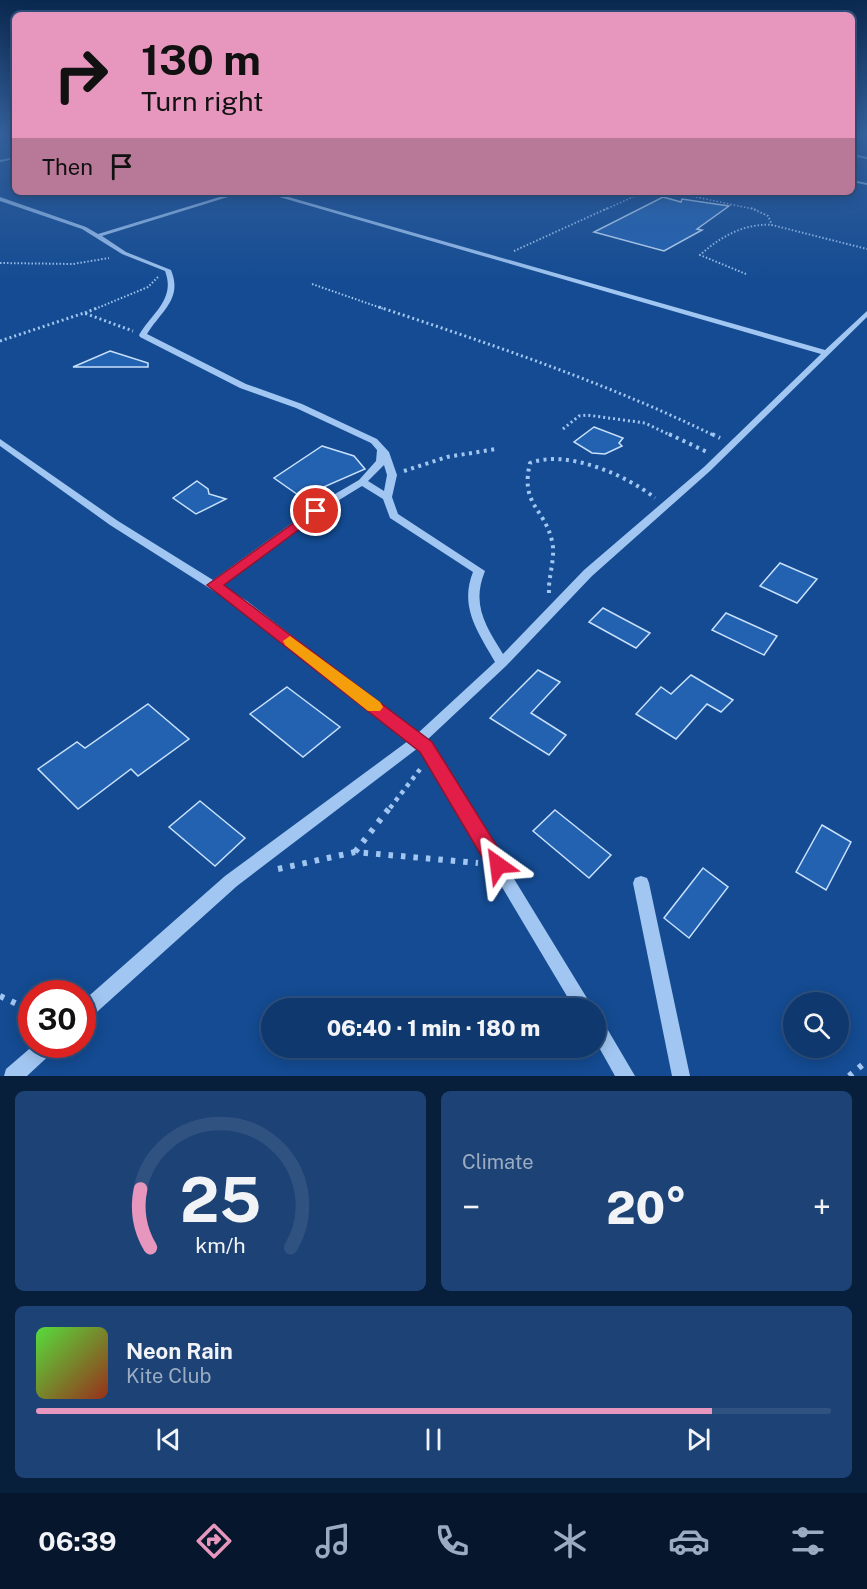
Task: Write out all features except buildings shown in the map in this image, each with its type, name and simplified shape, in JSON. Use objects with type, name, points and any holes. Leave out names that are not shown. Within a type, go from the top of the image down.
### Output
[{"type":"street","points":[[97,237],[231,195]]},
{"type":"street","points":[[275,195],[826,353]]},
{"type":"street","points":[[0,199],[55,216],[97,237],[124,254],[168,270],[171,276],[172,294],[158,315],[149,322],[143,335],[243,386],[365,435],[381,446],[392,475],[387,497],[394,516],[479,571],[472,584],[472,609],[502,663]]},
{"type":"street","points":[[96,1002],[231,881],[418,741],[502,663],[588,573],[731,444],[867,313]]},
{"type":"street","points":[[0,442],[114,523],[243,604],[418,741],[432,755],[578,998]]},
{"type":"street","points":[[214,585],[327,503],[362,482],[381,462],[381,446]]},
{"type":"street","points":[[362,482],[387,497]]},
{"type":"street","points":[[641,883],[681,1076]]},
{"type":"street","points":[[606,1043],[626,1076]]},
{"type":"street","points":[[13,1076],[33,1058]]},
{"type":"path","points":[[497,259],[637,195]]},
{"type":"path","points":[[686,195],[758,210],[768,216],[772,225]]},
{"type":"path","points":[[746,274],[700,255],[738,231],[761,224],[867,249]]},
{"type":"path","points":[[0,264],[73,264],[124,254]]},
{"type":"path","points":[[0,341],[84,314],[148,287],[168,270]]},
{"type":"path","points":[[312,284],[579,377],[692,423],[731,444]]},
{"type":"path","points":[[84,314],[143,335]]},
{"type":"path","points":[[563,429],[579,416],[628,419],[645,423],[718,456]]},
{"type":"path","points":[[392,475],[447,457],[496,448]]},
{"type":"path","points":[[551,612],[548,580],[553,543],[547,529],[529,502],[525,477],[530,463],[537,460],[573,461],[601,467],[638,484],[664,506]]},
{"type":"path","points":[[355,852],[432,755]]},
{"type":"path","points":[[272,870],[355,852],[426,856],[498,865]]},
{"type":"path","points":[[0,996],[18,1004]]},
{"type":"path","points":[[849,1076],[867,1060]]},
{"type":"slow traffic","points":[[290,641],[374,707]]},
{"type":"route","points":[[316,511],[214,585],[243,604],[426,747],[498,865]]}]
